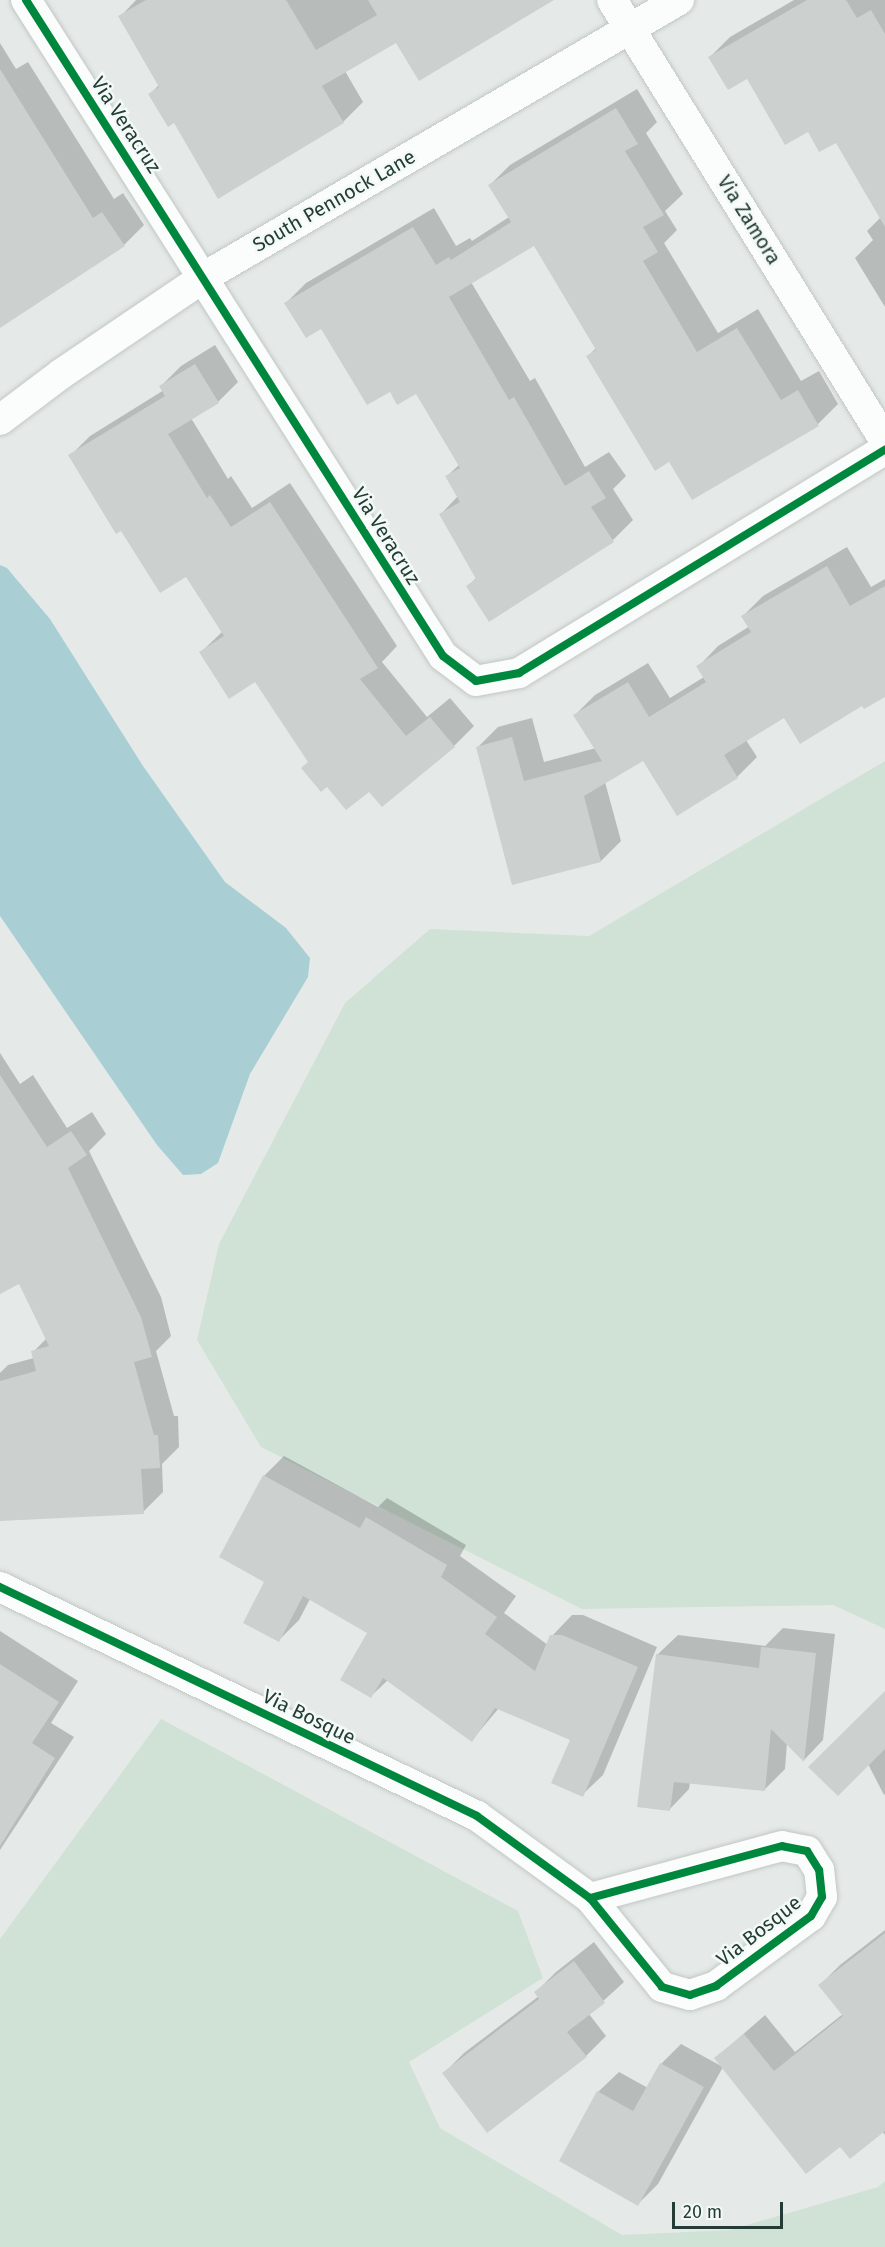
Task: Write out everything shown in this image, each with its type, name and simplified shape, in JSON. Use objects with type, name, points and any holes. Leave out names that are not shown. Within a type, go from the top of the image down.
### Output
[{"type":"street","name":"Via Veracruz","points":[[26,0],[204,277],[442,656],[476,681],[519,673],[885,450]]},
{"type":"street","name":"Via Zamora","points":[[612,0],[885,441]]},
{"type":"street","name":"South Pennock Lane","points":[[0,420],[61,374],[204,277],[679,0]]},
{"type":"street","name":"Via Bosque","points":[[0,1587],[477,1816],[590,1899],[662,1987],[690,1995],[716,1986],[811,1916],[822,1898],[819,1870],[807,1851],[782,1846],[590,1899]]},
{"type":"green space","points":[[885,761],[885,1629],[833,1605],[582,1609],[261,1447],[197,1340],[219,1244],[345,1003],[430,929],[589,936]]},
{"type":"green space","points":[[161,1719],[518,1911],[543,1978],[409,2062],[440,2128],[622,2235],[730,2230],[878,2187],[885,2181],[885,2247],[0,2247],[0,1939]]},
{"type":"water","points":[[0,565],[7,568],[50,619],[143,766],[225,882],[286,928],[310,958],[308,977],[250,1074],[218,1163],[201,1174],[183,1175],[157,1145],[0,916]]},
{"type":"building","points":[[146,0],[286,0],[316,50],[377,15],[368,0],[554,0],[419,81],[396,43],[322,86],[344,123],[218,199],[174,123],[168,127],[148,94],[159,87],[118,16]]},
{"type":"building","points":[[807,0],[846,0],[857,18],[871,10],[885,34],[885,227],[836,143],[819,152],[808,132],[785,145],[747,79],[728,90],[708,57]]},
{"type":"building","points":[[0,69],[93,218],[102,212],[125,246],[0,328]]},
{"type":"building","points":[[616,108],[638,144],[625,151],[664,215],[643,227],[658,252],[643,261],[697,352],[737,328],[781,400],[798,390],[819,426],[692,500],[669,462],[655,471],[586,356],[596,350],[534,246],[449,297],[509,400],[514,397],[565,486],[589,471],[606,498],[591,507],[614,542],[489,622],[466,586],[476,579],[439,514],[460,502],[445,476],[460,468],[416,394],[397,405],[390,392],[367,405],[321,329],[306,338],[284,303],[413,227],[436,265],[449,257],[451,260],[511,222],[488,185]]},
{"type":"building","points":[[195,364],[219,403],[168,434],[207,498],[210,495],[231,527],[270,502],[378,668],[360,679],[406,736],[430,717],[455,747],[382,807],[369,792],[346,810],[327,787],[321,792],[301,768],[308,762],[255,682],[229,699],[199,652],[224,636],[186,577],[160,593],[121,531],[116,534],[68,455],[165,396],[159,386]]},
{"type":"building","points":[[827,566],[850,606],[885,586],[885,697],[864,709],[862,706],[800,744],[784,718],[724,755],[738,778],[677,816],[643,761],[584,796],[601,862],[512,885],[476,747],[512,737],[524,781],[602,761],[573,715],[628,682],[649,717],[706,682],[696,666],[751,632],[741,616]]},
{"type":"building","points":[[0,1075],[47,1147],[71,1131],[87,1155],[68,1168],[141,1317],[152,1357],[134,1362],[154,1435],[158,1435],[160,1468],[141,1469],[144,1514],[0,1521],[0,1381],[36,1371],[31,1351],[49,1346],[19,1284],[0,1294]]},
{"type":"building","points":[[263,1475],[360,1528],[366,1517],[447,1565],[441,1577],[497,1617],[485,1634],[535,1671],[550,1635],[562,1635],[638,1667],[583,1797],[551,1783],[570,1740],[495,1708],[472,1742],[383,1678],[371,1698],[340,1680],[367,1633],[303,1596],[279,1642],[243,1623],[264,1582],[219,1557]]},
{"type":"building","points":[[761,1647],[816,1653],[804,1762],[771,1729],[765,1791],[674,1782],[670,1811],[637,1807],[656,1654],[759,1668]]},
{"type":"building","points":[[0,1664],[59,1702],[32,1743],[55,1758],[0,1846]]},
{"type":"building","points":[[885,1691],[885,1749],[838,1796],[808,1767]]},
{"type":"building","points":[[885,1933],[885,2131],[850,2159],[840,2147],[806,2174],[714,2058],[744,2034],[774,2071],[843,2016],[818,1985]]},
{"type":"building","points":[[574,1961],[605,2003],[567,2032],[587,2057],[487,2133],[442,2073],[539,1999],[534,1992]]},
{"type":"building","points":[[660,2063],[704,2087],[638,2206],[559,2161],[597,2091],[633,2111]]},
{"type":"cycle path","points":[[26,0],[443,656],[476,681],[519,673],[885,450]]},
{"type":"cycle path","points":[[0,1587],[477,1816],[590,1898],[662,1987],[690,1995],[716,1986],[811,1916],[822,1897],[819,1870],[807,1851],[782,1846],[590,1898]]}]
